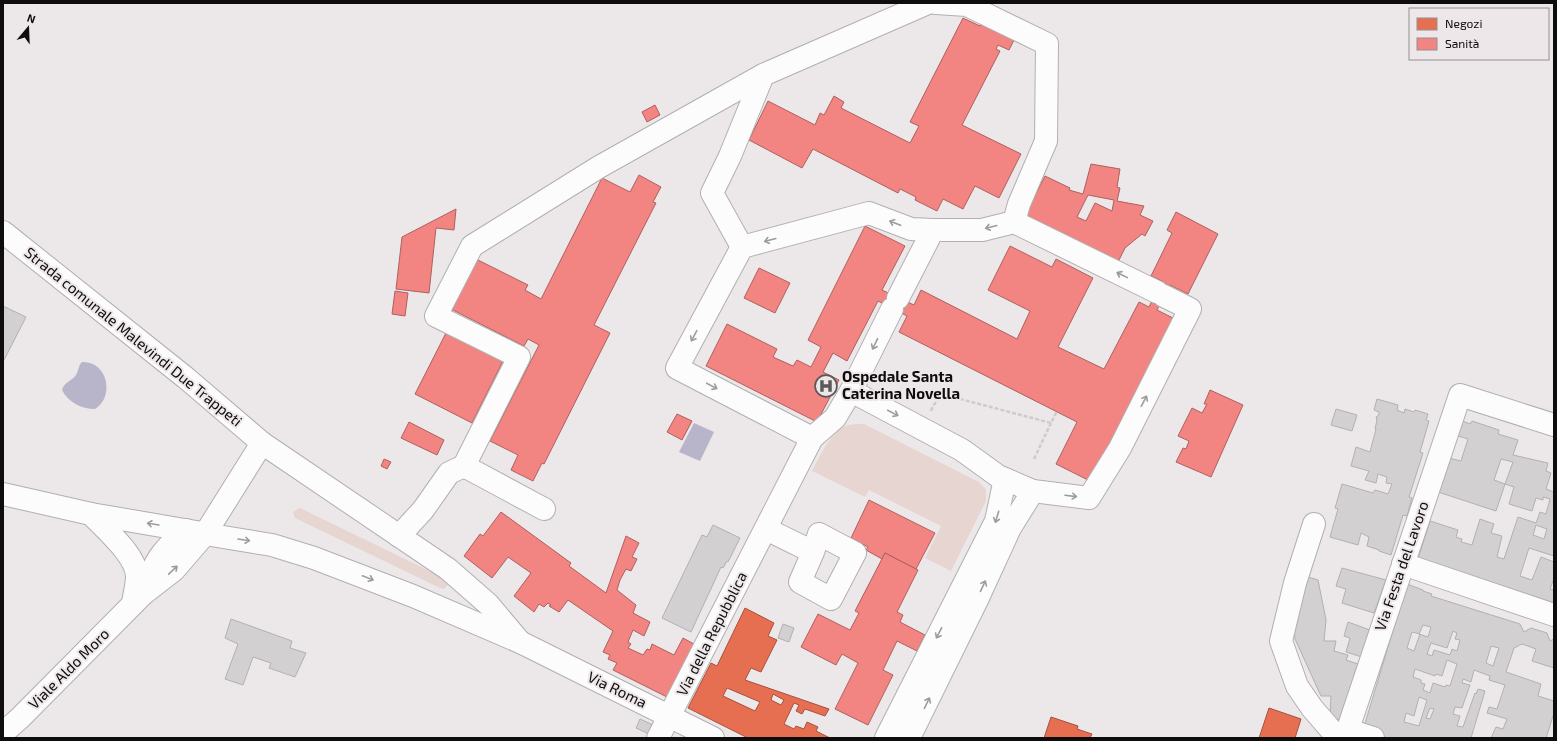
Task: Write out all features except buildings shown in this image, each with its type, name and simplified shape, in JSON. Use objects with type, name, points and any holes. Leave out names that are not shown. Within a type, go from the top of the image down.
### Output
[{"type":"street","points":[[399,536],[423,510],[449,473],[464,466],[519,357],[436,316],[472,246],[599,167],[763,74],[928,3]]},
{"type":"street","points":[[936,3],[967,5],[1047,44],[1046,141],[1019,204],[1014,222]]},
{"type":"street","points":[[742,247],[712,193],[730,156],[763,74]]},
{"type":"street","points":[[851,391],[962,450],[998,476],[1033,491],[1089,498],[1120,448],[1190,309],[1014,222],[982,230],[933,230],[911,228],[869,213],[742,247],[677,368],[812,438],[835,418],[851,391],[933,230]]},
{"type":"street","name":"Strada comunale Malevindi Due Trappeti","points":[[3,232],[186,378],[262,444],[448,569],[488,604],[520,642]]},
{"type":"street","name":"Via Festa del Lavoro","points":[[1343,735],[1460,395],[1554,425]]},
{"type":"street","name":"Via della Repubblica","points":[[658,738],[812,438]]},
{"type":"street","name":"Viale Aldo Moro","points":[[3,733],[20,718],[138,599],[159,556],[195,532],[262,444]]},
{"type":"street","points":[[464,466],[544,509]]},
{"type":"street","points":[[886,738],[996,521],[1005,479]]},
{"type":"street","points":[[909,738],[1010,528],[1033,491]]},
{"type":"street","name":"Via Roma","points":[[3,494],[91,514],[272,545],[314,558],[413,596],[520,642],[713,738]]},
{"type":"street","points":[[91,514],[121,544],[129,556],[137,575],[138,599]]},
{"type":"street","points":[[1314,524],[1295,583],[1281,641],[1297,686],[1312,708],[1343,735],[1373,738]]},
{"type":"street","points":[[766,530],[813,552]]},
{"type":"street","points":[[1403,564],[1554,615]]},
{"type":"path","points":[[929,432],[931,411],[935,402],[941,398],[949,396],[1051,423]]},
{"type":"path","points":[[1034,459],[1057,411]]},
{"type":"shaded area","points":[[82,362],[91,363],[98,367],[103,373],[106,381],[107,389],[105,396],[95,409],[85,408],[76,404],[68,398],[62,390],[64,385],[76,375]]},
{"type":"shaded area","points":[[694,423],[714,432],[700,461],[679,452]]},
{"type":"shaded area","points":[[864,424],[979,482],[986,490],[986,501],[951,571],[925,558],[941,526],[869,490],[865,497],[812,471],[826,446],[839,430],[847,425]]},
{"type":"shaded area","points":[[300,508],[446,579],[448,585],[444,589],[440,588],[295,518],[293,512]]},
{"type":"place","name":"Ospedale Santa Caterina Novella","points":[[826,386]]}]
